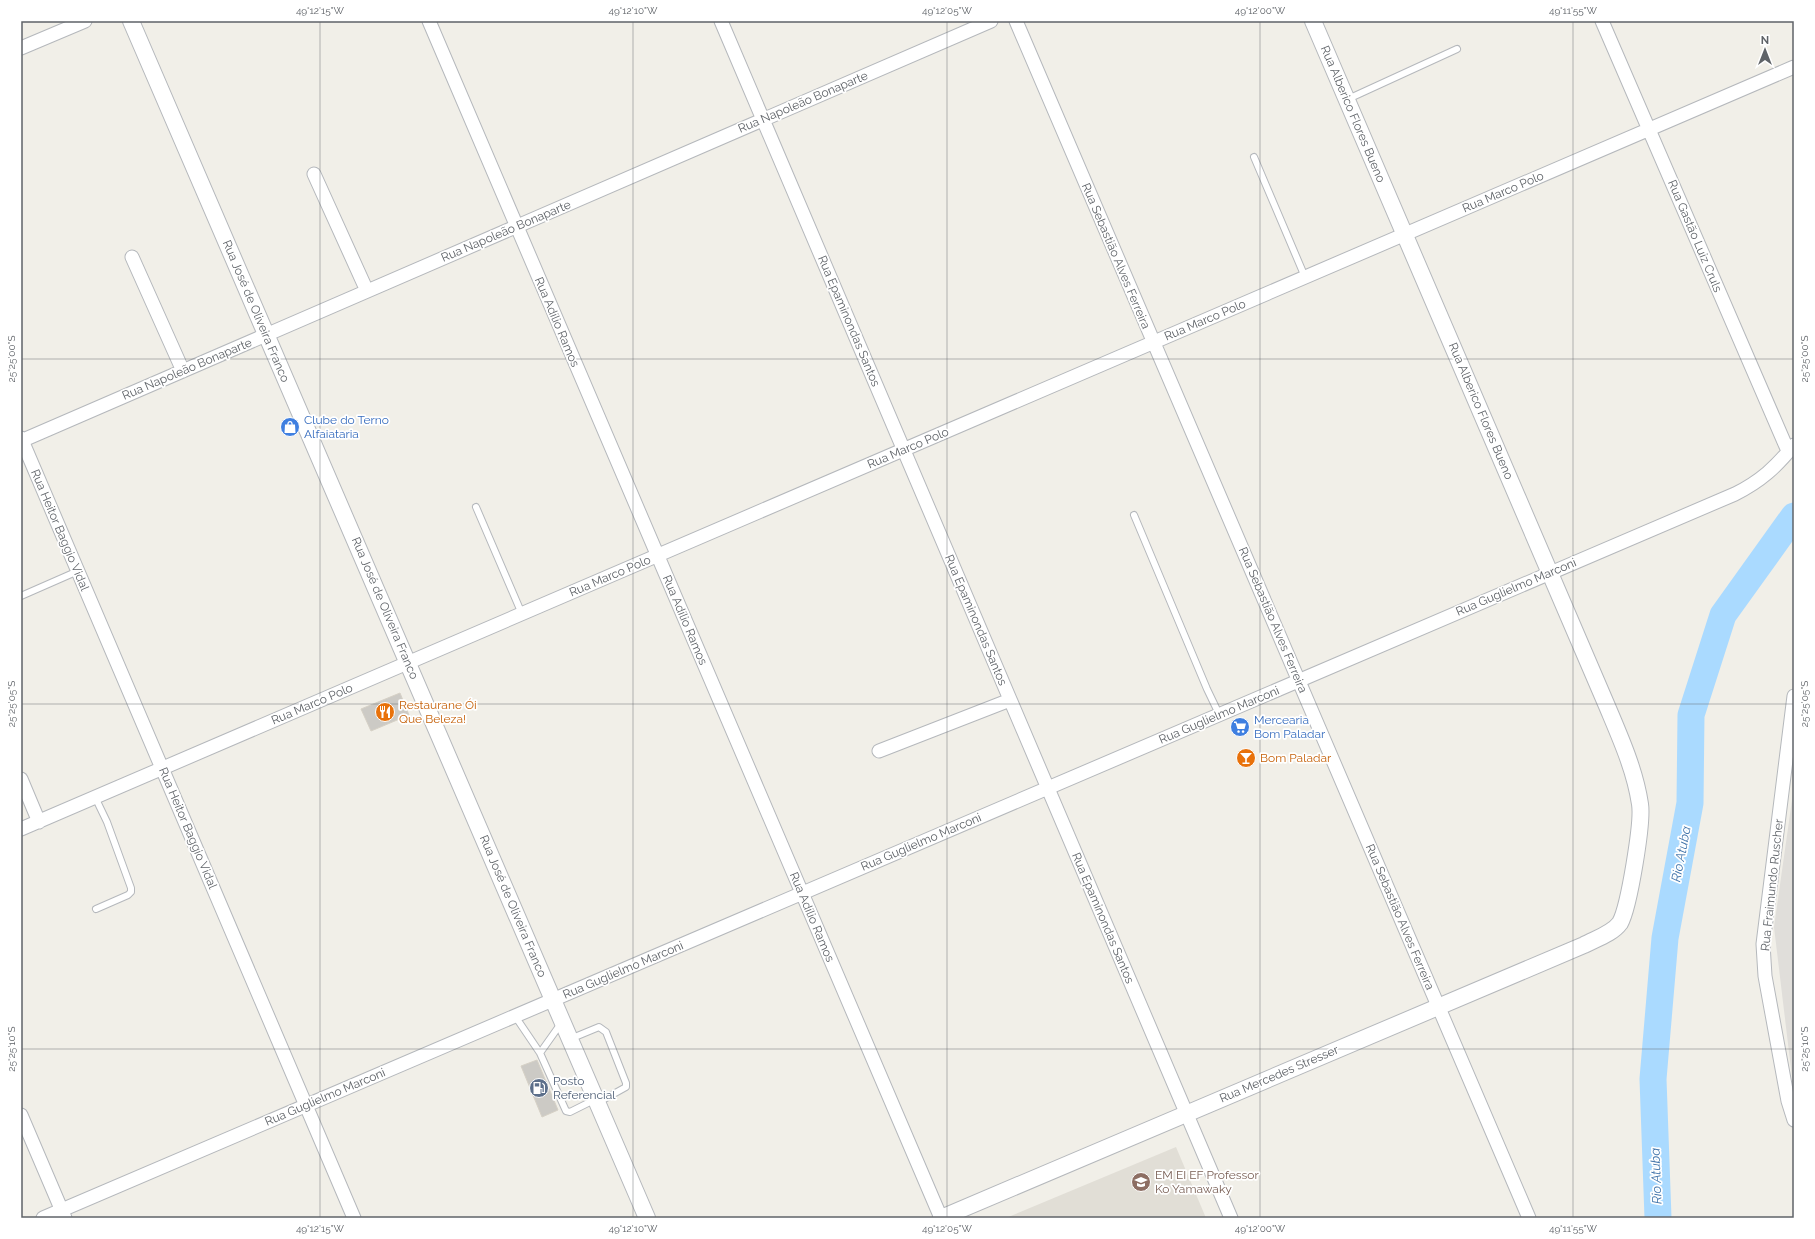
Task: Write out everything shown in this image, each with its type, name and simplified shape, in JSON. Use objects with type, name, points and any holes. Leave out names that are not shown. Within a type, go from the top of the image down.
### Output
[{"type":"street","points":[[21,48],[85,21]]},
{"type":"street","name":"Rua José de Oliveira Franco","points":[[132,21],[647,1218]]},
{"type":"street","name":"Rua Adílio Ramos","points":[[429,21],[941,1218]]},
{"type":"street","name":"Rua Epaminondas Santos","points":[[721,21],[1231,1218]]},
{"type":"street","name":"Rua Napoleão Bonaparte","points":[[21,440],[991,21]]},
{"type":"street","name":"Rua Sebastião Alves Ferreira","points":[[1016,21],[1529,1218]]},
{"type":"street","name":"Rua Alberico Flores Bueno","points":[[1313,21],[1616,727],[1634,778],[1640,805],[1639,834],[1627,902],[1624,913],[1615,928]]},
{"type":"street","name":"Rua Gastão Luiz Cruls","points":[[1602,21],[1791,448]]},
{"type":"street","name":"Rua Marco Polo","points":[[21,829],[1794,67]]},
{"type":"street","points":[[314,174],[367,291]]},
{"type":"street","points":[[132,257],[183,371]]},
{"type":"street","name":"Rua Heitor Baggio Vidal","points":[[21,440],[354,1218]]},
{"type":"street","name":"Rua Guglielmo Marconi","points":[[43,1218],[63,1214],[306,1106],[1753,485],[1764,477],[1791,448]]},
{"type":"street","name":"Rua Fraimundo Ruscher","points":[[1794,696],[1763,944],[1765,976],[1788,1101],[1794,1120]]},
{"type":"street","points":[[880,752],[1010,700]]},
{"type":"street","points":[[21,779],[39,822]]},
{"type":"street","name":"Rua Mercedes Stresser","points":[[941,1218],[1584,945],[1615,928]]},
{"type":"street","points":[[21,1115],[63,1214]]},
{"type":"lane","points":[[1347,100],[1458,49]]},
{"type":"lane","points":[[1254,157],[1304,278]]},
{"type":"lane","points":[[476,507],[522,614]]},
{"type":"lane","points":[[1134,515],[1207,689],[1219,714]]},
{"type":"lane","points":[[21,596],[78,571]]},
{"type":"lane","points":[[95,797],[107,822],[131,888],[131,892],[128,895],[96,910]]},
{"type":"lane","points":[[515,1016],[540,1053],[566,1111],[570,1112],[626,1087],[626,1083],[606,1032],[599,1028],[570,1039]]},
{"type":"lane","points":[[540,1053],[562,1021]]},
{"type":"shaded area","points":[[1794,786],[1794,1080],[1792,1077],[1774,927]]},
{"type":"shaded area","name":"EM EI EF Professor Ko Yamawaky","points":[[1176,1147],[1206,1218],[1006,1218]]},
{"type":"building","name":"Restaurane Ói Que Beleza!","points":[[400,693],[409,715],[371,731],[361,709]]},
{"type":"building","name":"Posto Referencial","points":[[537,1060],[558,1110],[542,1117],[521,1066]]},
{"type":"waterway","name":"Rio Atuba","points":[[1658,1218],[1653,1079],[1665,938],[1690,803],[1691,715],[1723,615],[1794,516]]},
{"type":"place","name":"Clube do Terno Alfaiataria","points":[[290,427]]},
{"type":"place","name":"Restaurane Ói Que Beleza!","points":[[385,712]]},
{"type":"place","name":"Mercearia Bom Paladar","points":[[1240,727]]},
{"type":"place","name":"Bom Paladar","points":[[1246,758]]},
{"type":"place","name":"Posto Referencial","points":[[539,1088]]},
{"type":"place","name":"EM EI EF Professor Ko Yamawaky","points":[[1141,1182]]}]
